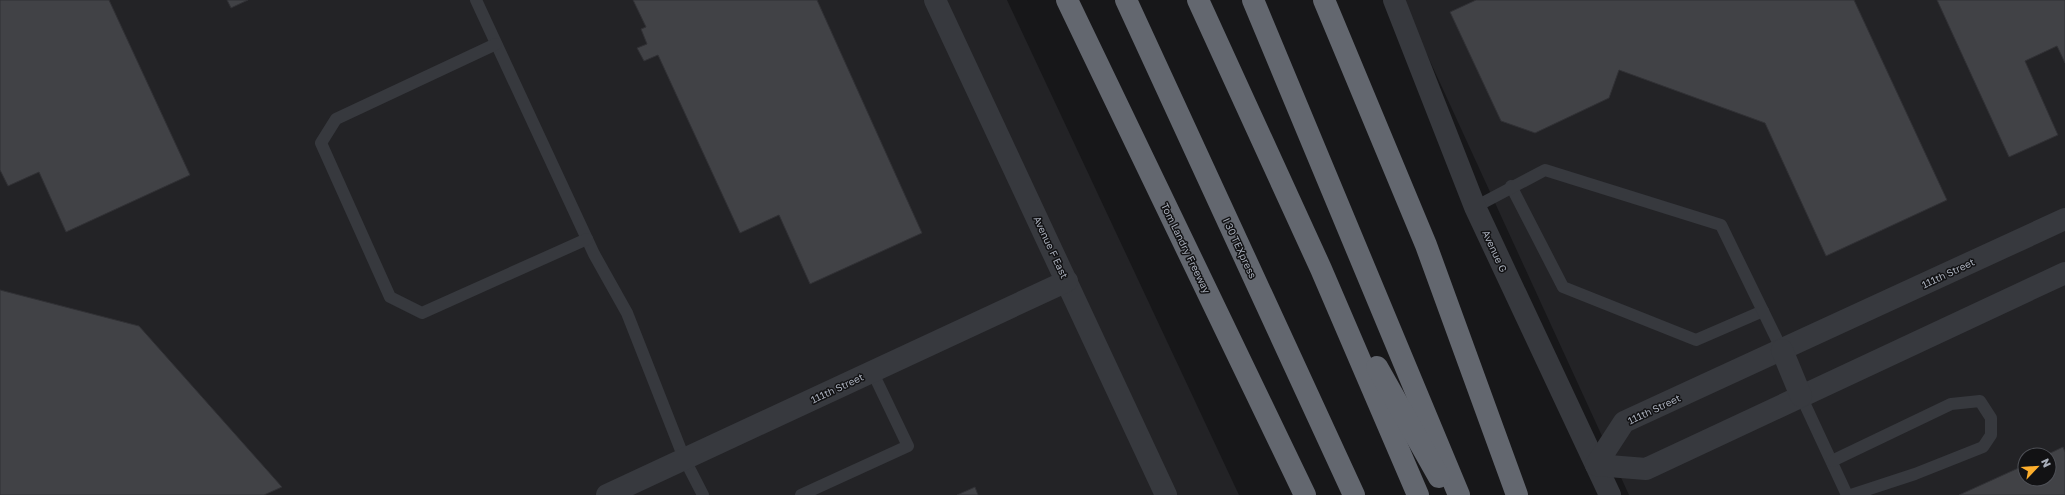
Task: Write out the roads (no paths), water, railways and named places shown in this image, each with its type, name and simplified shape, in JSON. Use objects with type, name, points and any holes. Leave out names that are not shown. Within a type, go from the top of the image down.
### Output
[{"type":"highway","name":"Tom Landry Freeway","points":[[1067,0],[1305,495]]},
{"type":"highway","name":"I 30 TEXpress","points":[[1126,0],[1354,495]]},
{"type":"highway","points":[[1198,0],[1322,269],[1418,495]]},
{"type":"highway","points":[[1253,0],[1459,495]]},
{"type":"highway","points":[[1324,0],[1426,244],[1517,495]]},
{"type":"highway","points":[[1322,269],[1449,495]]},
{"type":"street","name":"Avenue F East","points":[[935,0],[1166,495]]},
{"type":"street","name":"Avenue G","points":[[1394,0],[1475,207],[1610,495]]},
{"type":"street","name":"111th Street","points":[[1596,465],[1624,422],[2065,219]]},
{"type":"street","points":[[1596,465],[1646,469],[2065,273]]},
{"type":"street","name":"111th Street","points":[[607,495],[1067,281]]},
{"type":"street","points":[[1782,350],[1801,396]]},
{"type":"lane","points":[[476,0],[587,239],[627,313],[684,458],[703,495]]},
{"type":"lane","points":[[496,44],[336,119],[321,143],[390,297],[422,314],[587,239]]},
{"type":"lane","points":[[1475,207],[1511,186],[1545,170],[1722,225],[1782,350]]},
{"type":"lane","points":[[1511,186],[1563,287],[1696,340],[1763,311]]},
{"type":"lane","points":[[801,495],[908,446],[872,371]]},
{"type":"lane","points":[[1801,396],[1848,495]]},
{"type":"lane","points":[[1832,461],[1951,404],[1980,401],[1991,418],[1991,435],[1983,447],[1915,474],[1851,495]]}]
